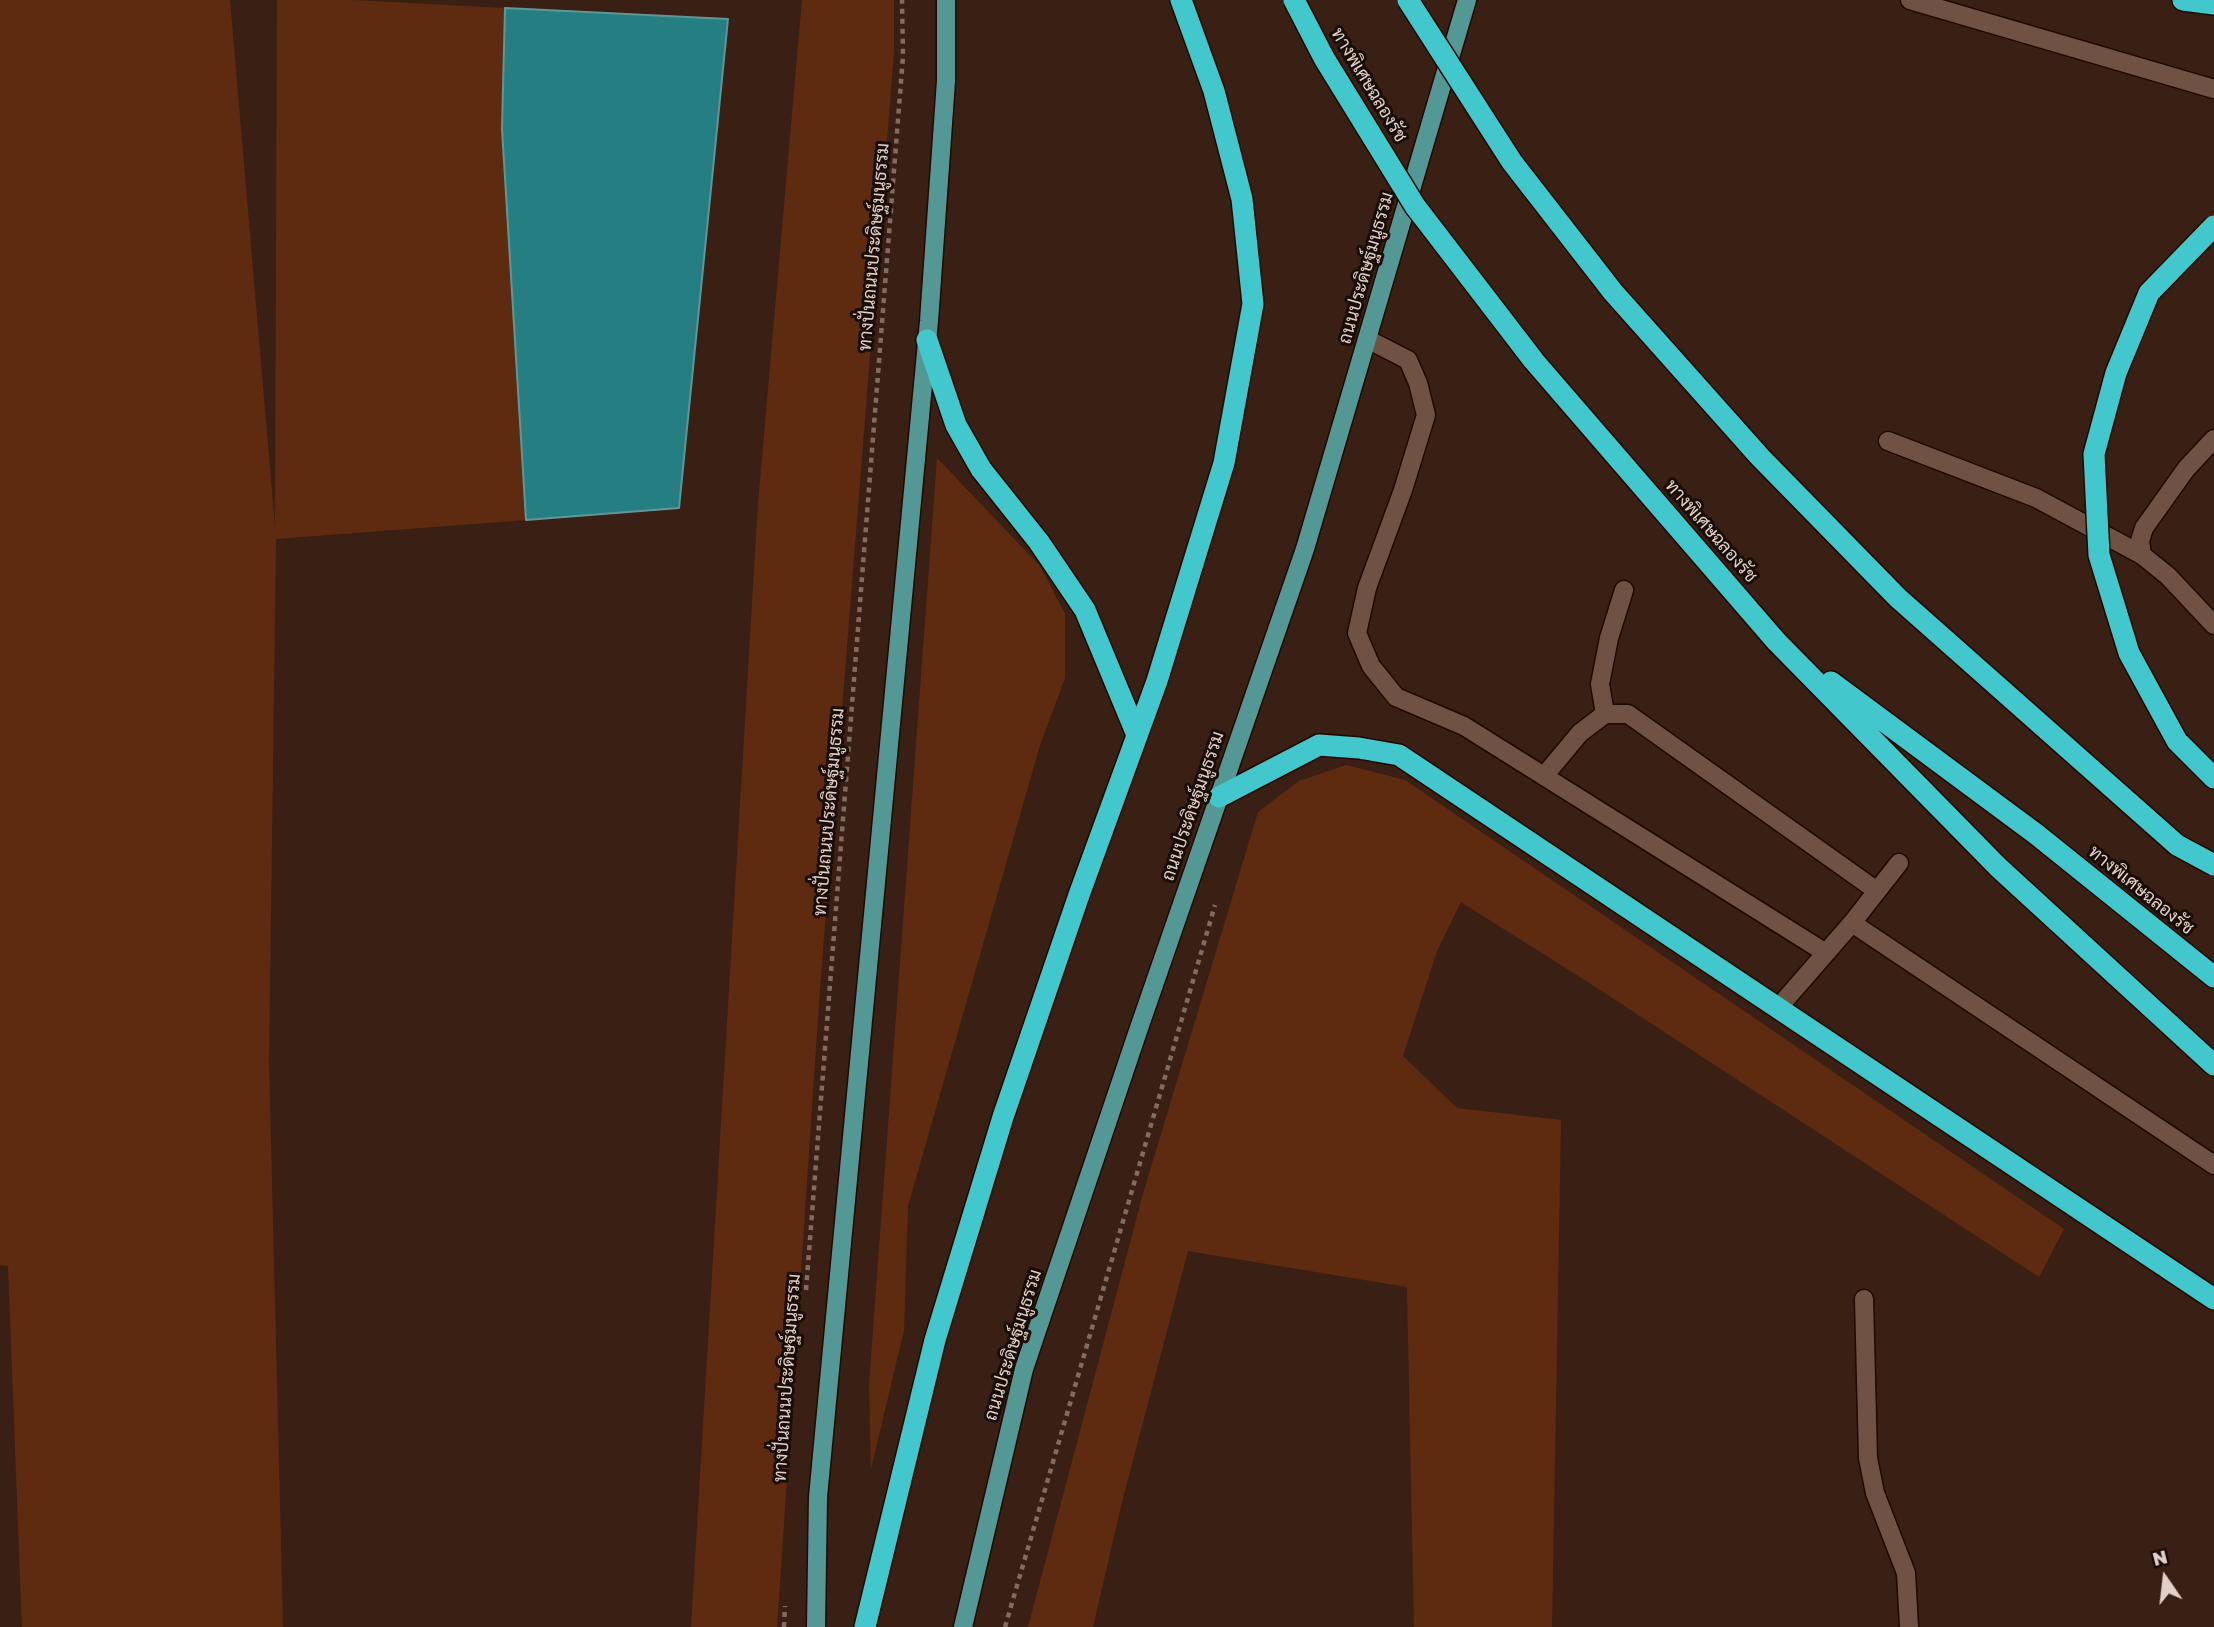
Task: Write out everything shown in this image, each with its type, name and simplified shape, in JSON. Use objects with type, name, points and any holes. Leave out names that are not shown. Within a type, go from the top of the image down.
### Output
[{"type":"highway","points":[[865,1627],[935,1340],[1008,1104],[1079,895],[1157,681],[1224,463],[1253,304],[1242,199],[1214,91],[1181,0]]},
{"type":"highway","name":"ทางพิเศษฉลองรัช","points":[[1294,0],[1324,58],[1415,206],[1534,361],[1776,641],[2036,834],[2214,977]]},
{"type":"highway","points":[[1408,0],[1521,173],[1613,292],[1760,457],[1898,598],[2177,845],[2214,865]]},
{"type":"highway","points":[[2183,0],[2214,4]]},
{"type":"highway","points":[[2214,226],[2149,293],[2116,373],[2094,454],[2099,555],[2129,653],[2177,741],[2214,778]]},
{"type":"highway","points":[[927,340],[956,425],[981,469],[1039,542],[1085,610],[1137,735]]},
{"type":"highway","points":[[1776,641],[1998,867],[2214,1065]]},
{"type":"highway","points":[[1219,797],[1319,745],[1399,755],[2214,1299]]},
{"type":"main road","points":[[816,1627],[818,1497],[927,340],[946,80],[946,0]]},
{"type":"main road","name":"ถนนประดิษฐ์มนูธรรม","points":[[963,1627],[1024,1369],[1305,549],[1467,0]]},
{"type":"lane","points":[[1910,0],[2214,89]]},
{"type":"lane","points":[[1367,340],[1408,360],[1418,383],[1426,415],[1403,490],[1367,588],[1357,633],[1371,666],[1396,696],[1464,726],[1826,953]]},
{"type":"lane","points":[[2142,555],[2140,541],[2144,528],[2186,469],[2214,439]]},
{"type":"lane","points":[[1888,442],[2035,498],[2142,555],[2168,576],[2214,625]]},
{"type":"lane","points":[[1605,713],[1600,684],[1609,638],[1624,590]]},
{"type":"lane","points":[[1544,776],[1580,733],[1605,713],[1628,713],[1877,891]]},
{"type":"lane","points":[[1778,1008],[1852,923],[1899,863]]},
{"type":"lane","points":[[1852,923],[2214,1165]]},
{"type":"lane","points":[[1864,1299],[1868,1458],[1875,1493],[1906,1573],[1909,1627]]},
{"type":"path","name":"ทางปั่นถนนประดิษฐ์มนูธรรม","points":[[806,1302],[903,55],[902,0]]},
{"type":"path","points":[[784,1627],[786,1600]]},
{"type":"shaded area","points":[[0,0],[230,0],[275,527],[277,0],[352,0],[505,8],[502,129],[526,520],[276,539],[269,1061],[283,1627],[22,1627],[8,1266],[0,1265]]},
{"type":"shaded area","points":[[802,0],[894,0],[894,52],[820,988],[777,1627],[691,1627],[758,503]]},
{"type":"shaded area","points":[[937,458],[1040,566],[1065,614],[1065,678],[1040,745],[908,1206],[904,1330],[871,1469],[869,1385]]},
{"type":"shaded area","points":[[1346,765],[1405,780],[2064,1229],[2039,1277],[1461,902],[1437,951],[1403,1056],[1457,1108],[1561,1120],[1552,1627],[1414,1627],[1407,1287],[1188,1251],[1122,1502],[1093,1627],[1028,1627],[1143,1194],[1258,812],[1299,781]]},
{"type":"water","points":[[505,8],[728,19],[679,508],[526,520],[502,129]]}]
